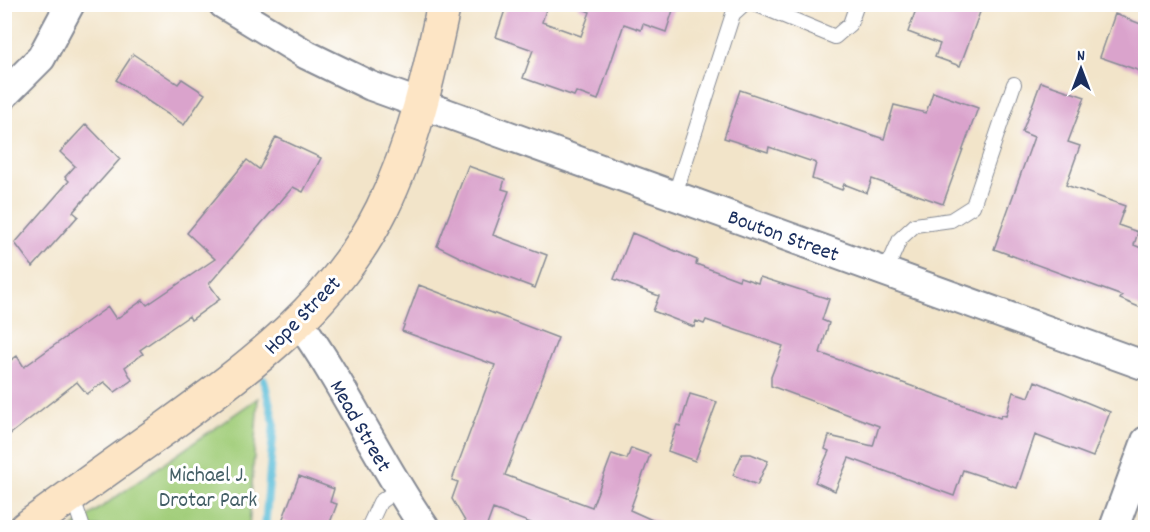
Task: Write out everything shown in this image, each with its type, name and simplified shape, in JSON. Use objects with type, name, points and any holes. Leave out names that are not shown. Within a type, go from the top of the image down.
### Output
[{"type":"main road","name":"Hope Street","points":[[26,528],[227,383],[299,322],[335,280],[373,226],[400,168],[423,103],[444,4]]},
{"type":"street","points":[[4,95],[40,58],[70,4]]},
{"type":"street","name":"Bouton Street","points":[[223,4],[307,55],[370,86],[423,103],[1146,366]]},
{"type":"street","name":"Mead Street","points":[[299,322],[318,348],[398,489],[425,528]]},
{"type":"street","points":[[1114,528],[1146,441]]},
{"type":"lane","points":[[675,194],[734,14],[744,4]]},
{"type":"lane","points":[[754,4],[835,37],[850,24],[857,4]]},
{"type":"lane","points":[[886,271],[900,239],[915,225],[951,220],[973,206],[1014,84]]},
{"type":"lane","points":[[368,528],[380,501],[398,489]]},
{"type":"lane","points":[[72,495],[83,528]]},
{"type":"green space","name":"Michael J. Drotar Park","points":[[258,398],[249,527],[73,527]]},
{"type":"building","points":[[507,4],[548,4],[542,22],[581,36],[590,12],[578,7],[578,4],[675,4],[666,32],[643,24],[641,30],[624,24],[598,100],[576,92],[574,96],[523,78],[533,50],[496,37]]},
{"type":"building","points":[[918,4],[983,4],[960,66],[935,57],[940,44],[908,32]]},
{"type":"building","points":[[1115,14],[1146,26],[1146,55],[1140,71],[1100,57]]},
{"type":"building","points":[[133,54],[178,84],[182,79],[205,94],[184,125],[116,80]]},
{"type":"building","points":[[1041,82],[1085,97],[1068,142],[1080,146],[1066,185],[1125,206],[1118,225],[1138,232],[1134,245],[1146,250],[1146,310],[1120,299],[1122,296],[994,249],[1034,137],[1022,132]]},
{"type":"building","points":[[740,90],[884,139],[894,105],[926,113],[933,92],[978,108],[943,204],[872,179],[867,193],[844,184],[842,190],[812,179],[816,163],[769,147],[768,152],[724,138]]},
{"type":"building","points":[[86,124],[120,159],[73,212],[78,216],[33,267],[15,243],[69,181],[65,177],[75,166],[60,152]]},
{"type":"building","points":[[276,137],[321,158],[303,192],[293,187],[209,284],[220,299],[191,320],[189,316],[140,350],[143,354],[125,367],[132,380],[115,392],[104,382],[87,394],[77,382],[4,439],[4,365],[17,356],[24,367],[108,307],[116,319],[143,300],[147,305],[215,259],[187,233],[247,160],[259,169]]},
{"type":"building","points":[[468,166],[505,179],[502,189],[509,191],[493,235],[547,255],[535,288],[482,268],[437,246]]},
{"type":"building","points":[[632,233],[697,260],[696,264],[739,280],[740,277],[758,283],[760,277],[829,299],[822,320],[829,323],[820,353],[1000,418],[1002,415],[1006,416],[1013,392],[1029,397],[1035,381],[1110,412],[1093,457],[1035,435],[1017,488],[963,470],[954,496],[849,458],[835,491],[815,482],[829,451],[825,449],[829,436],[873,446],[879,426],[771,386],[771,377],[783,346],[706,320],[704,324],[696,321],[694,327],[653,311],[659,296],[614,279]]},
{"type":"building","points":[[419,285],[558,338],[505,475],[592,507],[612,454],[627,459],[631,448],[650,455],[630,510],[670,528],[544,528],[493,509],[486,528],[469,528],[452,499],[458,482],[452,480],[495,365],[402,331]]},
{"type":"building","points":[[690,394],[717,402],[695,461],[668,451],[677,425],[680,426]]},
{"type":"building","points":[[742,454],[751,454],[768,461],[757,485],[733,475]]},
{"type":"building","points":[[299,476],[334,489],[330,502],[337,504],[328,528],[300,528],[282,521]]},
{"type":"waterway","points":[[264,380],[274,423],[265,528]]}]
